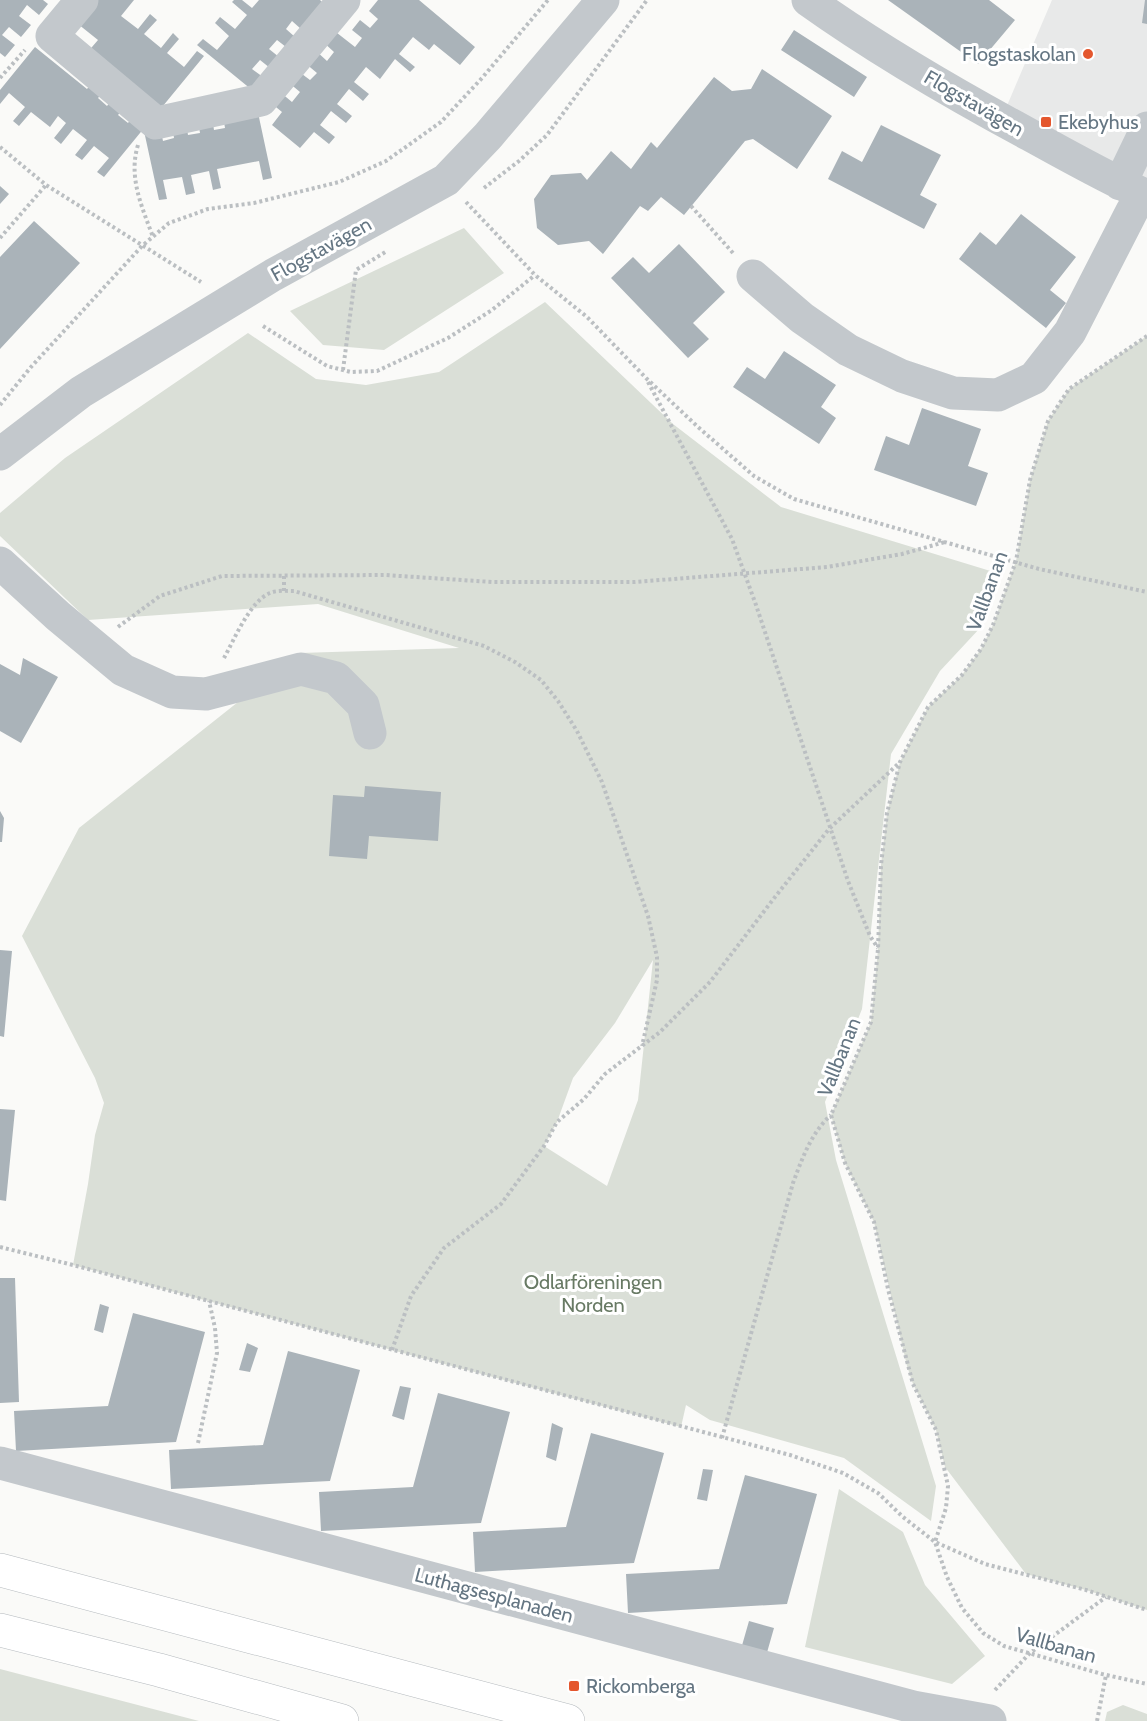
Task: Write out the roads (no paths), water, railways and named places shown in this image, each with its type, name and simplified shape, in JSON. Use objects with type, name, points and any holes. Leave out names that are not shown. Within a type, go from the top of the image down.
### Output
[{"type":"main road","points":[[0,1551],[132,1587],[216,1626]]},
{"type":"main road","points":[[0,1570],[568,1721]]},
{"type":"main road","points":[[0,1630],[342,1721]]},
{"type":"street","points":[[82,0],[52,36],[156,123],[261,100],[338,2]]},
{"type":"street","name":"Flogstavägen","points":[[0,454],[81,392],[273,275],[446,180],[488,136],[603,0]]},
{"type":"street","name":"Flogstavägen","points":[[808,0],[871,44],[1133,197]]},
{"type":"street","points":[[753,276],[802,318],[848,350],[891,371],[953,393],[998,395],[1034,378],[1070,332],[1133,197],[1147,128]]},
{"type":"street","points":[[0,563],[123,670],[172,692],[211,693],[301,669],[336,678],[363,705],[370,733]]},
{"type":"street","name":"Luthagsesplanaden","points":[[0,1462],[901,1704],[980,1719]]},
{"type":"place","name":"Flogstaskolan","points":[[1088,54]]},
{"type":"place","name":"Ekebyhus","points":[[1046,122]]},
{"type":"place","name":"Rickomberga","points":[[574,1686]]},
{"type":"park label","name":"Odlarföreningen Norden","points":[[593,1294]]}]
